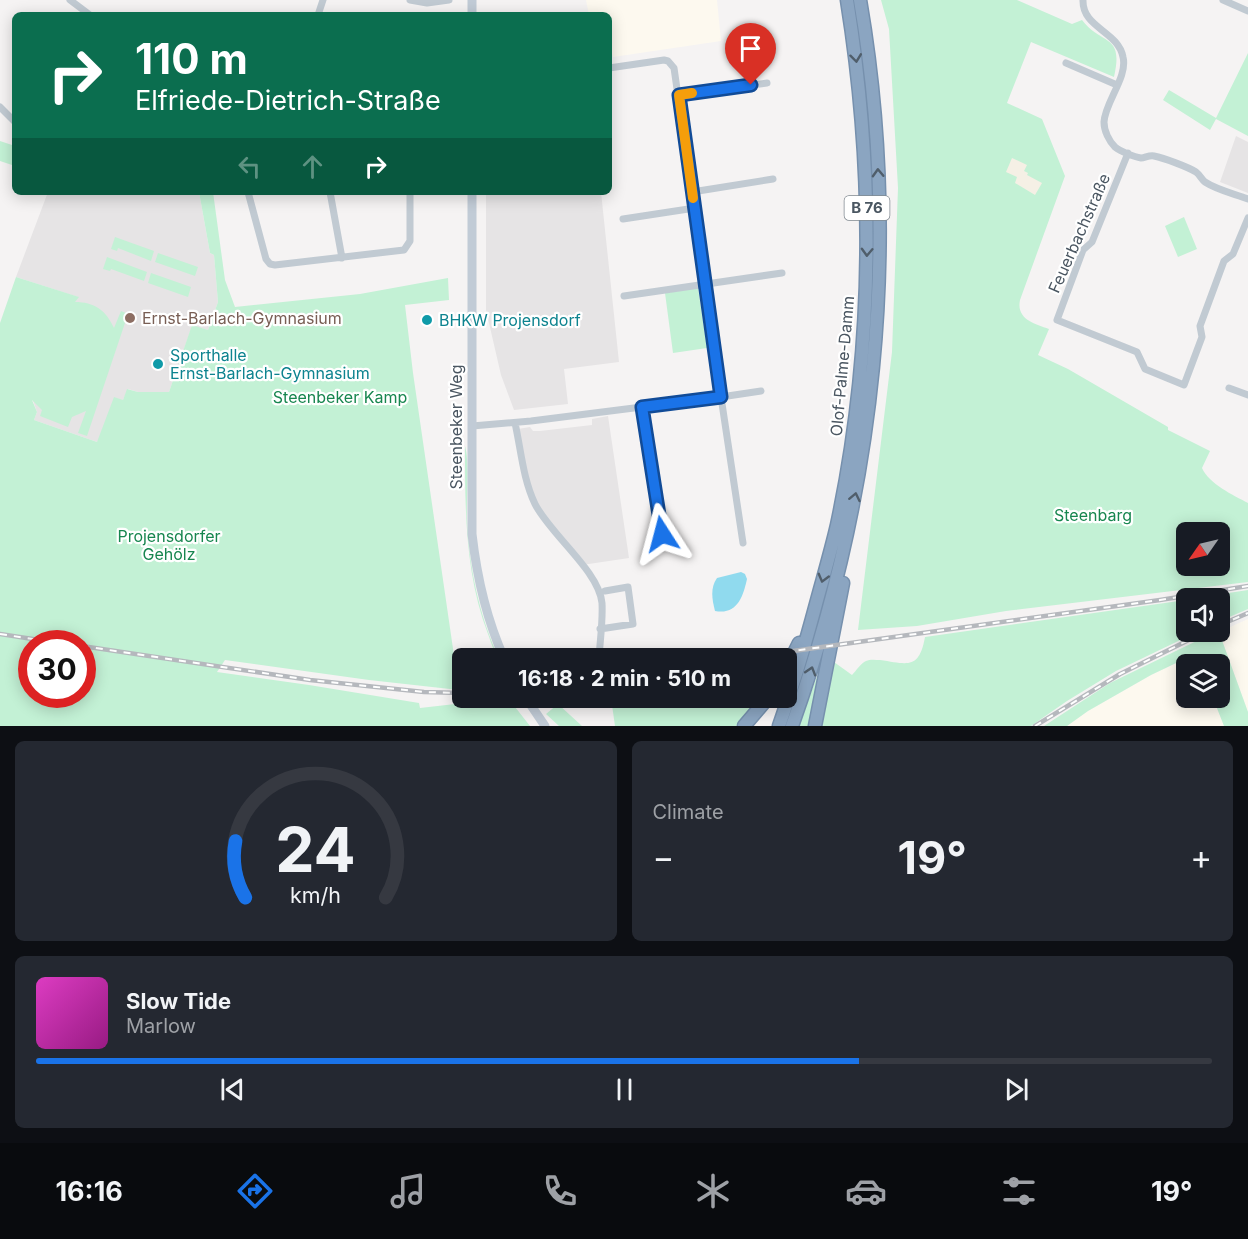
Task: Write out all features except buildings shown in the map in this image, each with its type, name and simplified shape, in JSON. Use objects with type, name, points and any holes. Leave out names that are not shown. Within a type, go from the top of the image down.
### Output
[{"type":"highway","name":"Olof-Palme-Damm","points":[[779,726],[795,681],[837,527],[848,469],[863,346],[868,229],[864,134],[859,80],[847,0]]},
{"type":"highway","name":"Olof-Palme-Damm","points":[[792,726],[822,637],[843,554],[858,483],[868,416],[878,308],[880,229],[876,133],[867,36],[860,0]]},
{"type":"highway","points":[[815,726],[843,590],[843,554]]},
{"type":"highway","points":[[796,648],[813,612]]},
{"type":"highway","points":[[744,726],[759,708]]},
{"type":"main road","name":"Steenbeker Weg","points":[[472,195],[471,506],[476,567],[488,617],[500,648]]},
{"type":"main road","points":[[533,708],[545,726]]},
{"type":"main road","points":[[538,715],[550,726]]},
{"type":"street","points":[[70,0],[86,12]]},
{"type":"street","points":[[410,0],[427,3],[449,0]]},
{"type":"street","points":[[1083,0],[1083,7],[1090,21],[1114,40],[1121,51],[1124,62],[1118,85],[1107,107],[1104,127],[1109,140],[1116,147],[1128,153],[1141,158],[1152,155],[1198,173],[1204,182],[1248,199]]},
{"type":"street","points":[[1223,0],[1248,11]]},
{"type":"street","points":[[612,68],[664,60],[669,61],[674,68],[743,543]]},
{"type":"street","points":[[1066,63],[1118,85]]},
{"type":"street","points":[[679,95],[768,83]]},
{"type":"street","points":[[0,107],[12,119]]},
{"type":"street","name":"Feuerbachstraße","points":[[1128,153],[1092,242],[1083,250],[1057,320],[1137,352],[1145,369],[1184,385],[1202,337],[1200,327],[1224,261],[1233,254],[1248,218]]},
{"type":"street","points":[[692,192],[774,179]]},
{"type":"street","points":[[249,195],[266,259],[270,264],[275,265],[402,251],[406,248],[410,238],[410,195]]},
{"type":"street","points":[[331,195],[342,258]]},
{"type":"street","points":[[623,219],[694,208]]},
{"type":"street","points":[[624,296],[782,273]]},
{"type":"street","points":[[1229,388],[1248,395]]},
{"type":"street","points":[[472,426],[515,423],[761,391]]},
{"type":"street","points":[[642,407],[662,534]]},
{"type":"street","points":[[515,423],[530,491],[544,519],[588,573],[602,602],[599,648]]},
{"type":"street","points":[[600,629],[633,624],[628,587],[605,591]]},
{"type":"shaded area","points":[[586,0],[717,0],[721,41],[613,57],[612,12],[588,12]]},
{"type":"shaded area","points":[[1236,136],[1248,142],[1248,193],[1220,182]]},
{"type":"shaded area","name":"Ernst-Barlach-Gymnasium","points":[[47,195],[200,195],[210,253],[214,255],[218,302],[208,330],[192,326],[169,392],[138,392],[128,389],[97,442],[34,420],[37,412],[29,389],[45,322],[78,297],[16,277]]},
{"type":"shaded area","points":[[486,195],[601,195],[619,362],[564,369],[568,404],[514,410],[501,375],[486,310]]},
{"type":"shaded area","points":[[608,416],[629,558],[582,565],[546,518],[531,491],[518,429],[530,427],[533,431],[540,431],[592,425],[592,419]]},
{"type":"shaded area","points":[[1248,619],[1248,712],[1230,662],[1230,654],[1227,654],[1223,642],[1230,642],[1230,627]]},
{"type":"shaded area","points":[[1176,663],[1176,708],[1217,708],[1224,726],[1067,726],[1088,711]]},
{"type":"green space","name":"Steenbarg","points":[[881,0],[1017,0],[1072,24],[1082,20],[1114,46],[1116,63],[1114,77],[1031,42],[1007,103],[1042,119],[1065,176],[1019,306],[1027,320],[1049,329],[1038,355],[1068,369],[1168,427],[1168,430],[1210,451],[1202,468],[1205,474],[1222,488],[1248,503],[1248,582],[1198,588],[1176,588],[1176,591],[1006,611],[917,626],[858,630],[892,352],[898,188],[889,29]]},
{"type":"green space","points":[[1248,53],[1248,136],[1216,119],[1210,130],[1163,100],[1169,90],[1216,118]]},
{"type":"green space","points":[[0,141],[12,145],[12,165],[0,161]]},
{"type":"green space","points":[[200,195],[213,195],[225,280],[235,307],[360,294],[448,278],[449,300],[405,305],[453,648],[452,689],[225,660],[217,672],[419,703],[420,708],[452,704],[452,708],[516,708],[530,726],[0,726],[0,323],[16,277],[79,297],[75,302],[99,308],[114,328],[121,311],[128,314],[87,436],[78,433],[86,411],[72,417],[68,427],[40,416],[42,410],[32,400],[37,412],[34,420],[97,442],[114,397],[123,400],[127,389],[138,392],[169,392],[192,325],[208,330],[218,302],[214,255],[210,253]]},
{"type":"green space","points":[[1184,217],[1197,249],[1178,257],[1165,226]]},
{"type":"green space","points":[[115,237],[154,251],[151,261],[118,248],[117,251],[111,249]]},
{"type":"green space","points":[[158,253],[198,267],[195,276],[155,262]]},
{"type":"green space","points":[[107,257],[147,272],[144,281],[111,269],[110,271],[103,269]]},
{"type":"green space","points":[[151,273],[191,287],[188,297],[148,283]]},
{"type":"green space","points":[[698,288],[707,348],[673,353],[665,293]]},
{"type":"green space","points":[[465,446],[468,471],[467,519],[470,555],[481,608],[495,648],[493,647],[480,611],[471,565],[466,517]]},
{"type":"green space","points":[[1248,590],[1248,609],[1230,617],[1230,593]]},
{"type":"green space","points":[[1176,601],[1176,642],[1116,671],[1031,726],[821,726],[834,662],[852,675],[862,663],[869,660],[911,662],[919,655],[925,637]]},
{"type":"green space","points":[[1194,642],[1223,642],[1227,654],[1176,654],[1176,663],[1088,711],[1067,726],[1044,726],[1110,683]]},
{"type":"green space","points":[[1230,662],[1248,712],[1248,726],[1224,726],[1217,708],[1230,708]]},
{"type":"green space","points":[[818,674],[809,726],[798,726]]},
{"type":"green space","points":[[553,708],[562,708],[582,726],[559,726],[546,714]]},
{"type":"green space","points":[[612,708],[752,708],[736,726],[615,726]]},
{"type":"sand","points":[[1012,158],[1027,165],[1024,171],[1028,173],[1027,175],[1042,183],[1035,195],[1015,183],[1017,177],[1006,172]]},
{"type":"water","points":[[741,572],[747,579],[738,603],[729,610],[715,611],[712,594],[717,578]]},
{"type":"railway","points":[[797,650],[1248,586]]},
{"type":"railway","points":[[1230,621],[1248,613]]},
{"type":"railway","points":[[0,634],[18,637]]},
{"type":"railway","points":[[1035,726],[1120,674],[1185,642]]},
{"type":"railway","points":[[96,648],[310,680],[452,693]]},
{"type":"slow traffic","points":[[692,93],[679,95],[693,198]]},
{"type":"place","name":"Ernst-Barlach-Gymnasium","points":[[130,318]]},
{"type":"place","name":"BHKW Projensdorf","points":[[427,320]]},
{"type":"place","name":"Sporthalle Ernst-Barlach-Gymnasium","points":[[158,364]]},
{"type":"route","points":[[662,534],[642,407],[721,397],[679,95],[751,85]]},
{"type":"park label","name":"Steenbeker Kamp","points":[[340,397]]},
{"type":"park label","name":"Projensdorfer Gehölz","points":[[169,545]]}]
